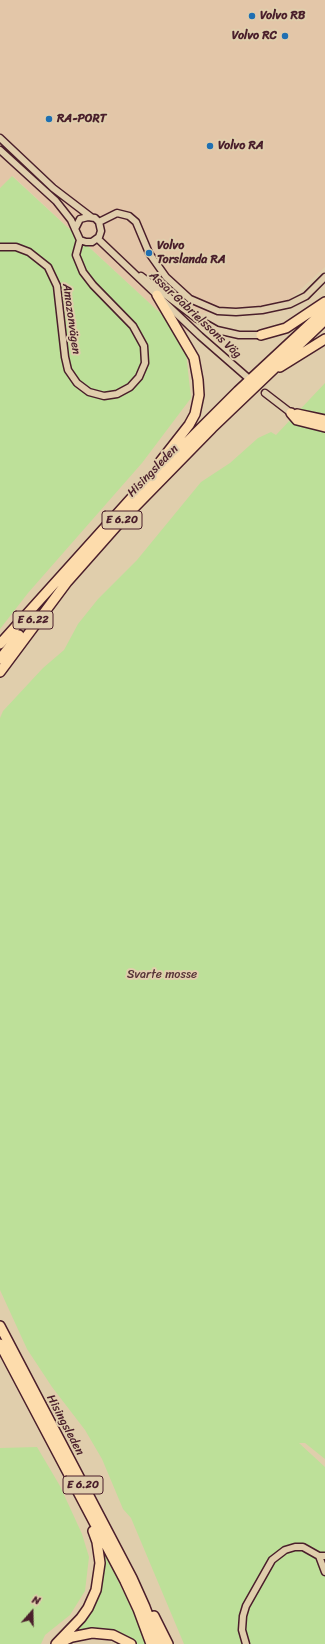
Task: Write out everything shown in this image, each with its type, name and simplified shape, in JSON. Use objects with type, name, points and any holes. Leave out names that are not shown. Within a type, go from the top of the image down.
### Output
[{"type":"highway","points":[[148,482],[149,475],[189,425],[195,414],[199,395],[194,358],[157,295]]},
{"type":"highway","points":[[261,335],[286,328],[325,302]]},
{"type":"highway","name":"Hisingsleden","points":[[0,644],[93,539],[148,482],[238,391],[325,310]]},
{"type":"highway","name":"Hisingsleden","points":[[0,672],[67,582],[147,493],[325,320]]},
{"type":"highway","points":[[264,378],[325,339]]},
{"type":"highway","points":[[291,413],[325,420]]},
{"type":"highway","points":[[291,413],[297,420],[325,427]]},
{"type":"highway","name":"E 6.22","points":[[0,659],[67,582]]},
{"type":"highway","name":"E 6.22","points":[[0,651],[19,621]]},
{"type":"highway","name":"Hisingsleden","points":[[0,1326],[117,1550],[145,1607],[159,1644]]},
{"type":"highway","name":"Hisingsleden","points":[[0,1344],[138,1609],[151,1644]]},
{"type":"highway","name":"E 6.20","points":[[57,1644],[81,1618],[93,1599],[98,1582],[99,1557],[97,1542],[90,1522],[89,1513]]},
{"type":"highway","name":"E 6.20","points":[[117,1550],[141,1590],[168,1644]]},
{"type":"highway","name":"E 6.20","points":[[57,1644],[72,1638],[92,1633],[113,1635],[131,1644]]},
{"type":"street","points":[[0,138],[53,188],[99,222],[101,231],[98,239],[89,242],[80,240],[71,220],[56,201],[0,150]]},
{"type":"street","points":[[99,222],[118,213],[129,216],[136,222],[149,253],[166,277],[190,299],[218,311],[236,312],[262,310],[290,304],[306,296],[325,277]]},
{"type":"street","points":[[76,229],[80,219],[91,217]]},
{"type":"street","name":"Assar Gabrielssons Väg","points":[[98,239],[209,344],[247,377]]},
{"type":"street","name":"Amazonvägen","points":[[0,247],[16,247],[29,252],[48,267],[57,289],[65,357],[68,370],[79,384],[89,392],[104,396],[117,394],[129,388],[139,377],[145,363],[145,351],[141,338],[133,326],[82,272],[76,255],[80,240]]},
{"type":"street","name":"Assar Gabrielssons Väg","points":[[129,269],[150,282],[196,318],[211,327],[239,335],[261,335]]},
{"type":"street","points":[[265,393],[291,413]]},
{"type":"street","points":[[246,1644],[242,1630],[243,1616],[269,1563],[281,1552],[295,1547],[307,1549],[322,1556],[325,1572]]},
{"type":"shaded area","points":[[0,0],[325,0],[325,267],[289,300],[258,308],[204,313],[184,335],[13,176],[0,188]]},
{"type":"green space","points":[[12,176],[184,335],[191,398],[142,463],[28,593],[0,629],[0,188]]},
{"type":"green space","name":"Svarte mosse","points":[[325,383],[325,1459],[305,1443],[299,1443],[325,1467],[325,1644],[184,1644],[131,1518],[123,1509],[102,1459],[85,1430],[52,1387],[27,1349],[0,1290],[0,718],[3,711],[43,668],[64,650],[78,624],[98,599],[137,560],[201,482],[230,463],[258,438],[271,432],[276,435]]},
{"type":"green space","points":[[37,1447],[60,1486],[82,1534],[89,1557],[85,1591],[70,1615],[45,1635],[41,1644],[0,1644],[0,1448]]},
{"type":"green space","points":[[100,1543],[137,1620],[145,1644],[137,1644],[124,1635],[103,1629],[82,1630],[70,1635],[81,1625],[95,1603]]},
{"type":"place","name":"Volvo RB","points":[[252,16]]},
{"type":"place","name":"Volvo RC","points":[[285,36]]},
{"type":"place","name":"RA-PORT","points":[[49,119]]},
{"type":"place","name":"Volvo RA","points":[[210,146]]},
{"type":"place","name":"Volvo Torslanda RA","points":[[149,253]]}]
